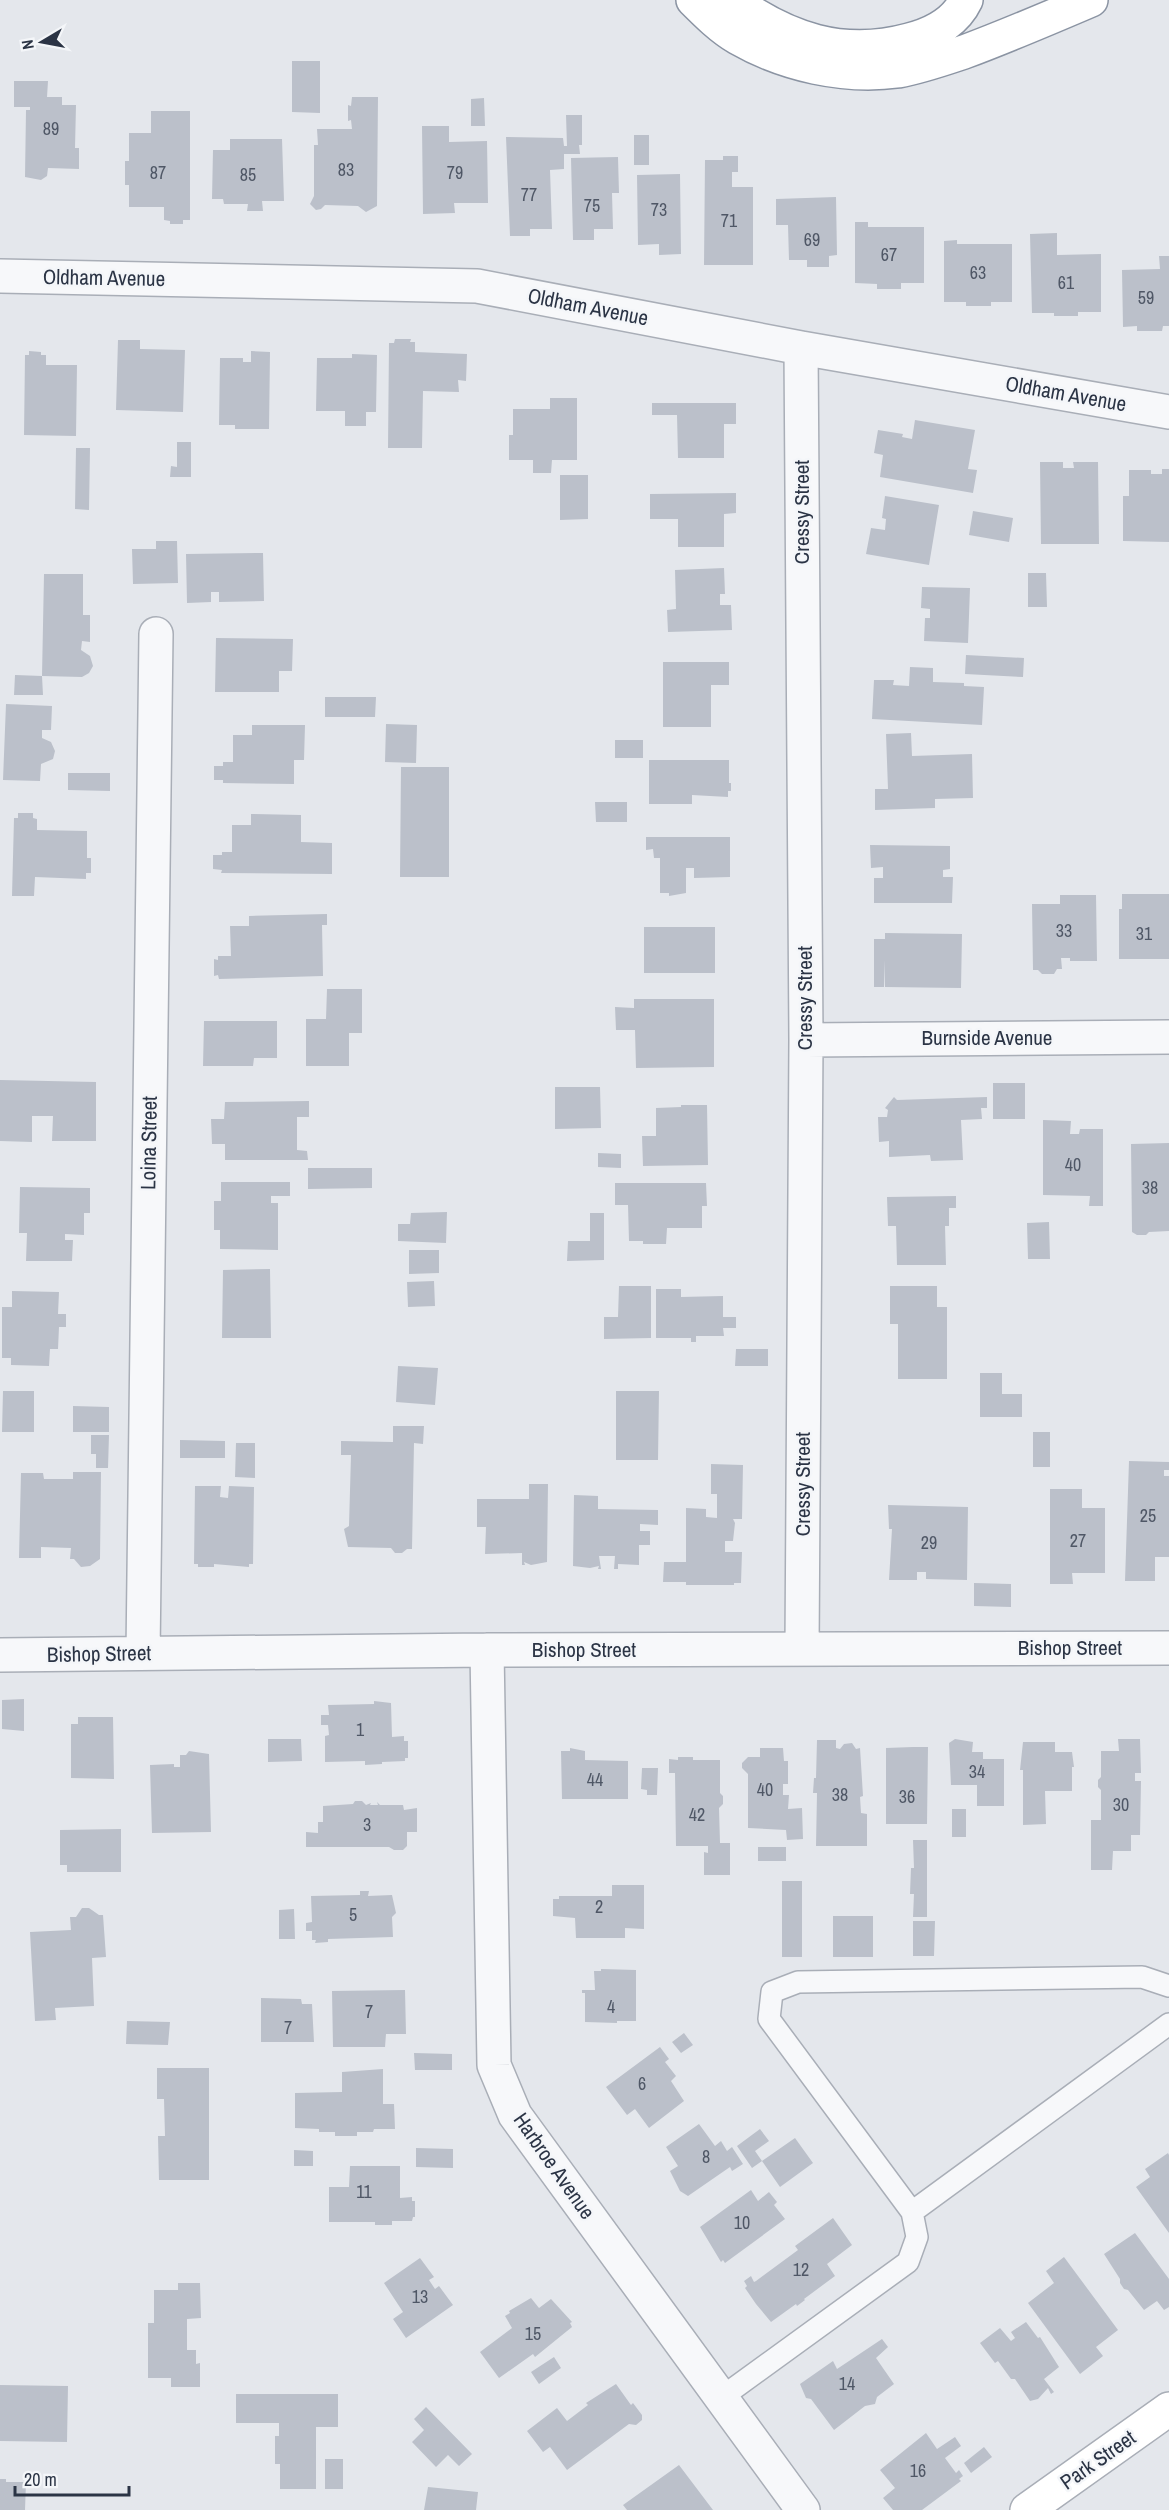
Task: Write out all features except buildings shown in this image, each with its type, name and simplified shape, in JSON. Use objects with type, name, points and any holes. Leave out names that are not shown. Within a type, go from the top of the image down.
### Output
[{"type":"main road","points":[[693,0],[723,28],[783,59],[844,72],[898,71],[943,59],[1008,36],[1091,0]]},
{"type":"main road","points":[[733,0],[763,20],[798,36],[820,43],[857,48],[890,46],[929,35],[959,15],[966,0]]},
{"type":"main road","name":"Park Street","points":[[1027,2510],[1169,2409]]},
{"type":"street","name":"Oldham Avenue","points":[[0,276],[477,286],[801,348],[1169,412]]},
{"type":"street","name":"Cressy Street","points":[[801,348],[806,1040],[802,1649]]},
{"type":"street","name":"Loina Street","points":[[142,1653],[156,634]]},
{"type":"street","name":"Burnside Avenue","points":[[806,1040],[1169,1037]]},
{"type":"street","name":"Bishop Street","points":[[0,1655],[487,1650],[1169,1648]]},
{"type":"street","name":"Harbroe Avenue","points":[[487,1650],[494,2064],[515,2115],[803,2510]]},
{"type":"lane","points":[[722,2397],[908,2262],[917,2237],[912,2212],[769,2019],[772,1992],[798,1982],[1142,1977],[1169,1986]]},
{"type":"lane","points":[[912,2212],[1169,2024]]}]
